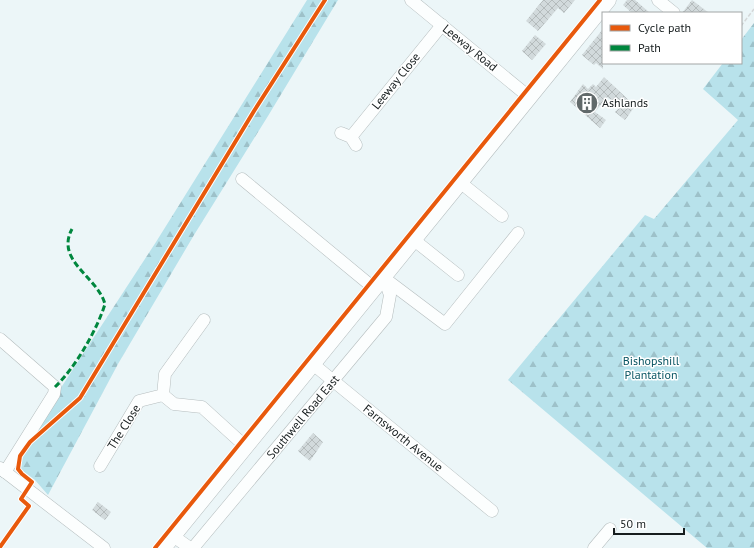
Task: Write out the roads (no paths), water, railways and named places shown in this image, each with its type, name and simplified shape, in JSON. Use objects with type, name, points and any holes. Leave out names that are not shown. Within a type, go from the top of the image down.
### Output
[{"type":"main road","name":"Southwell Road East","points":[[163,548],[314,365],[461,183],[602,2]]},
{"type":"street","name":"Leeway Road","points":[[411,0],[529,97]]},
{"type":"street","points":[[658,0],[673,12]]},
{"type":"street","name":"Leeway Close","points":[[350,138],[442,25]]},
{"type":"street","points":[[242,179],[379,283],[445,324],[518,233]]},
{"type":"street","points":[[461,183],[502,216]]},
{"type":"street","points":[[414,240],[458,275]]},
{"type":"street","name":"Southwell Road East","points":[[193,548],[386,317],[390,295],[379,283]]},
{"type":"street","points":[[204,320],[194,342],[165,374],[162,395],[174,404],[202,407],[246,447]]},
{"type":"street","points":[[0,339],[55,387],[54,394],[2,470],[104,548]]},
{"type":"street","name":"Farnsworth Avenue","points":[[314,365],[492,511]]},
{"type":"street","name":"The Close","points":[[100,466],[139,401],[162,395]]},
{"type":"street","points":[[594,548],[610,529]]},
{"type":"street","points":[[173,536],[190,548]]},
{"type":"place","name":"Ashlands","points":[[587,103]]},
{"type":"park label","name":"Bishopshill Plantation","points":[[651,368]]}]
